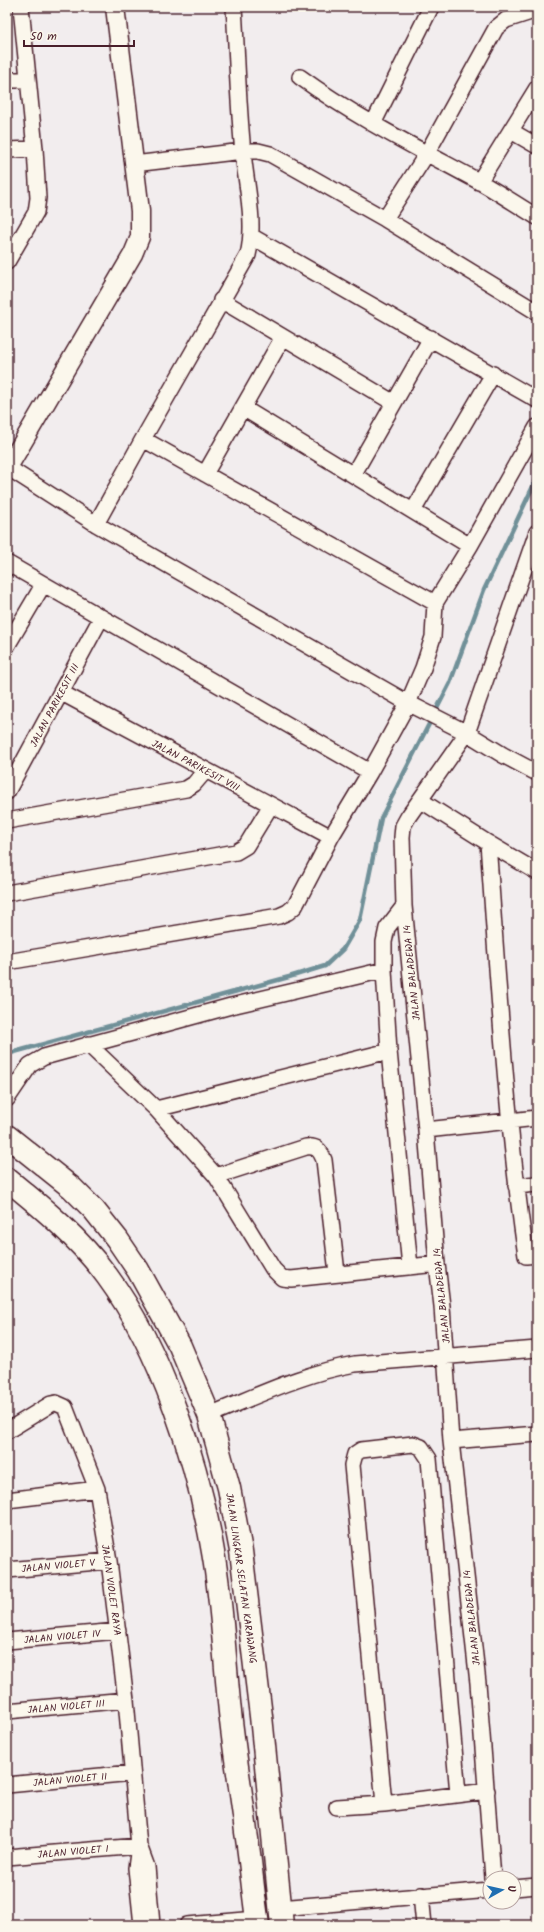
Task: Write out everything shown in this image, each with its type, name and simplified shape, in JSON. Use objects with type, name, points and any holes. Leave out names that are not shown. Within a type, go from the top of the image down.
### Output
[{"type":"main road","name":"JALAN LINGKAR SELATAN KARAWANG","points":[[7,1136],[72,1188],[94,1210],[117,1239],[138,1270],[180,1346],[209,1415],[229,1488],[240,1551],[261,1716],[281,1917]]},
{"type":"main road","points":[[7,1180],[30,1198],[76,1240],[107,1276],[142,1334],[173,1404],[189,1454],[213,1552],[221,1606],[229,1703],[258,1922]]},
{"type":"street","points":[[7,262],[36,212],[38,198],[22,7]]},
{"type":"street","points":[[115,7],[140,211],[140,237],[133,254],[7,468],[96,524],[408,703],[467,733],[503,755],[537,773]]},
{"type":"street","points":[[96,524],[221,300],[248,255],[251,236],[243,151],[234,7]]},
{"type":"street","points":[[373,124],[431,7]]},
{"type":"street","points":[[384,220],[426,155],[496,28],[506,20],[537,10]]},
{"type":"street","points":[[300,77],[328,98],[426,155],[479,182],[537,217]]},
{"type":"street","points":[[7,80],[28,80]]},
{"type":"street","points":[[479,182],[537,88]]},
{"type":"street","points":[[511,131],[537,146]]},
{"type":"street","points":[[7,150],[35,149]]},
{"type":"street","points":[[134,164],[243,151],[258,151],[270,154],[384,220],[537,312]]},
{"type":"street","points":[[251,236],[537,400]]},
{"type":"street","points":[[221,300],[394,403]]},
{"type":"street","points":[[205,474],[284,337]]},
{"type":"street","points":[[353,475],[431,338]]},
{"type":"street","points":[[413,511],[493,374]]},
{"type":"street","points":[[243,408],[470,546]]},
{"type":"street","points":[[7,962],[279,916],[288,912],[295,906],[331,837],[370,772],[408,703],[423,668],[433,637],[435,603],[470,546],[537,427]]},
{"type":"street","points":[[143,439],[435,603]]},
{"type":"street","name":"JALAN BALADEWA 14","points":[[492,1870],[478,1684],[451,1441],[447,1357],[404,906],[402,837],[403,826],[467,733],[537,532]]},
{"type":"street","points":[[7,563],[370,772]]},
{"type":"street","points":[[7,646],[43,585]]},
{"type":"street","name":"JALAN PARIKESIT III","points":[[7,792],[62,693],[101,618]]},
{"type":"street","name":"JALAN PARIKESIT VIII","points":[[62,693],[331,837]]},
{"type":"street","points":[[7,821],[186,789],[194,784],[206,770]]},
{"type":"street","points":[[420,800],[537,872]]},
{"type":"street","points":[[7,893],[236,852],[246,846],[271,805]]},
{"type":"street","points":[[488,843],[508,1121],[526,1256],[537,1255]]},
{"type":"street","points":[[404,906],[387,928],[384,942],[384,970],[389,1051],[410,1267]]},
{"type":"street","points":[[7,1099],[30,1065],[36,1060],[88,1044],[231,1006],[384,970]]},
{"type":"street","points":[[88,1044],[156,1109],[216,1176],[277,1274],[282,1278],[291,1279],[337,1273],[437,1264]]},
{"type":"street","points":[[156,1109],[389,1051]]},
{"type":"street","points":[[426,1130],[537,1118]]},
{"type":"street","points":[[216,1176],[306,1147],[314,1147],[321,1151],[324,1160],[337,1273]]},
{"type":"street","points":[[516,1186],[537,1184]]},
{"type":"street","points":[[209,1415],[302,1378],[336,1367],[355,1364],[537,1349]]},
{"type":"street","name":"JALAN VIOLET RAYA","points":[[7,1431],[51,1404],[61,1404],[65,1407],[97,1489],[109,1561],[126,1700],[138,1846],[136,1868],[142,1925]]},
{"type":"street","points":[[451,1441],[537,1434]]},
{"type":"street","points":[[384,1804],[352,1465],[355,1454],[361,1450],[413,1444],[421,1447],[429,1459],[458,1794]]},
{"type":"street","points":[[7,1500],[97,1489]]},
{"type":"street","name":"JALAN VIOLET V","points":[[7,1570],[109,1561]]},
{"type":"street","name":"JALAN VIOLET IV","points":[[7,1641],[118,1631]]},
{"type":"street","name":"JALAN VIOLET III","points":[[7,1711],[126,1700]]},
{"type":"street","name":"JALAN VIOLET II","points":[[7,1784],[132,1773]]},
{"type":"street","points":[[336,1808],[384,1804],[487,1791]]},
{"type":"street","name":"JALAN VIOLET RAYA","points":[[138,1846],[147,1867],[152,1925]]},
{"type":"street","name":"JALAN VIOLET I","points":[[7,1857],[138,1846]]},
{"type":"street","points":[[522,1887],[537,1886]]},
{"type":"street","points":[[281,1917],[421,1895],[482,1891]]},
{"type":"street","points":[[421,1895],[424,1925]]},
{"type":"street","points":[[187,1925],[258,1922]]},
{"type":"waterway","points":[[7,1054],[325,966],[343,949],[360,920],[381,818],[450,683],[484,590],[537,478]]}]
